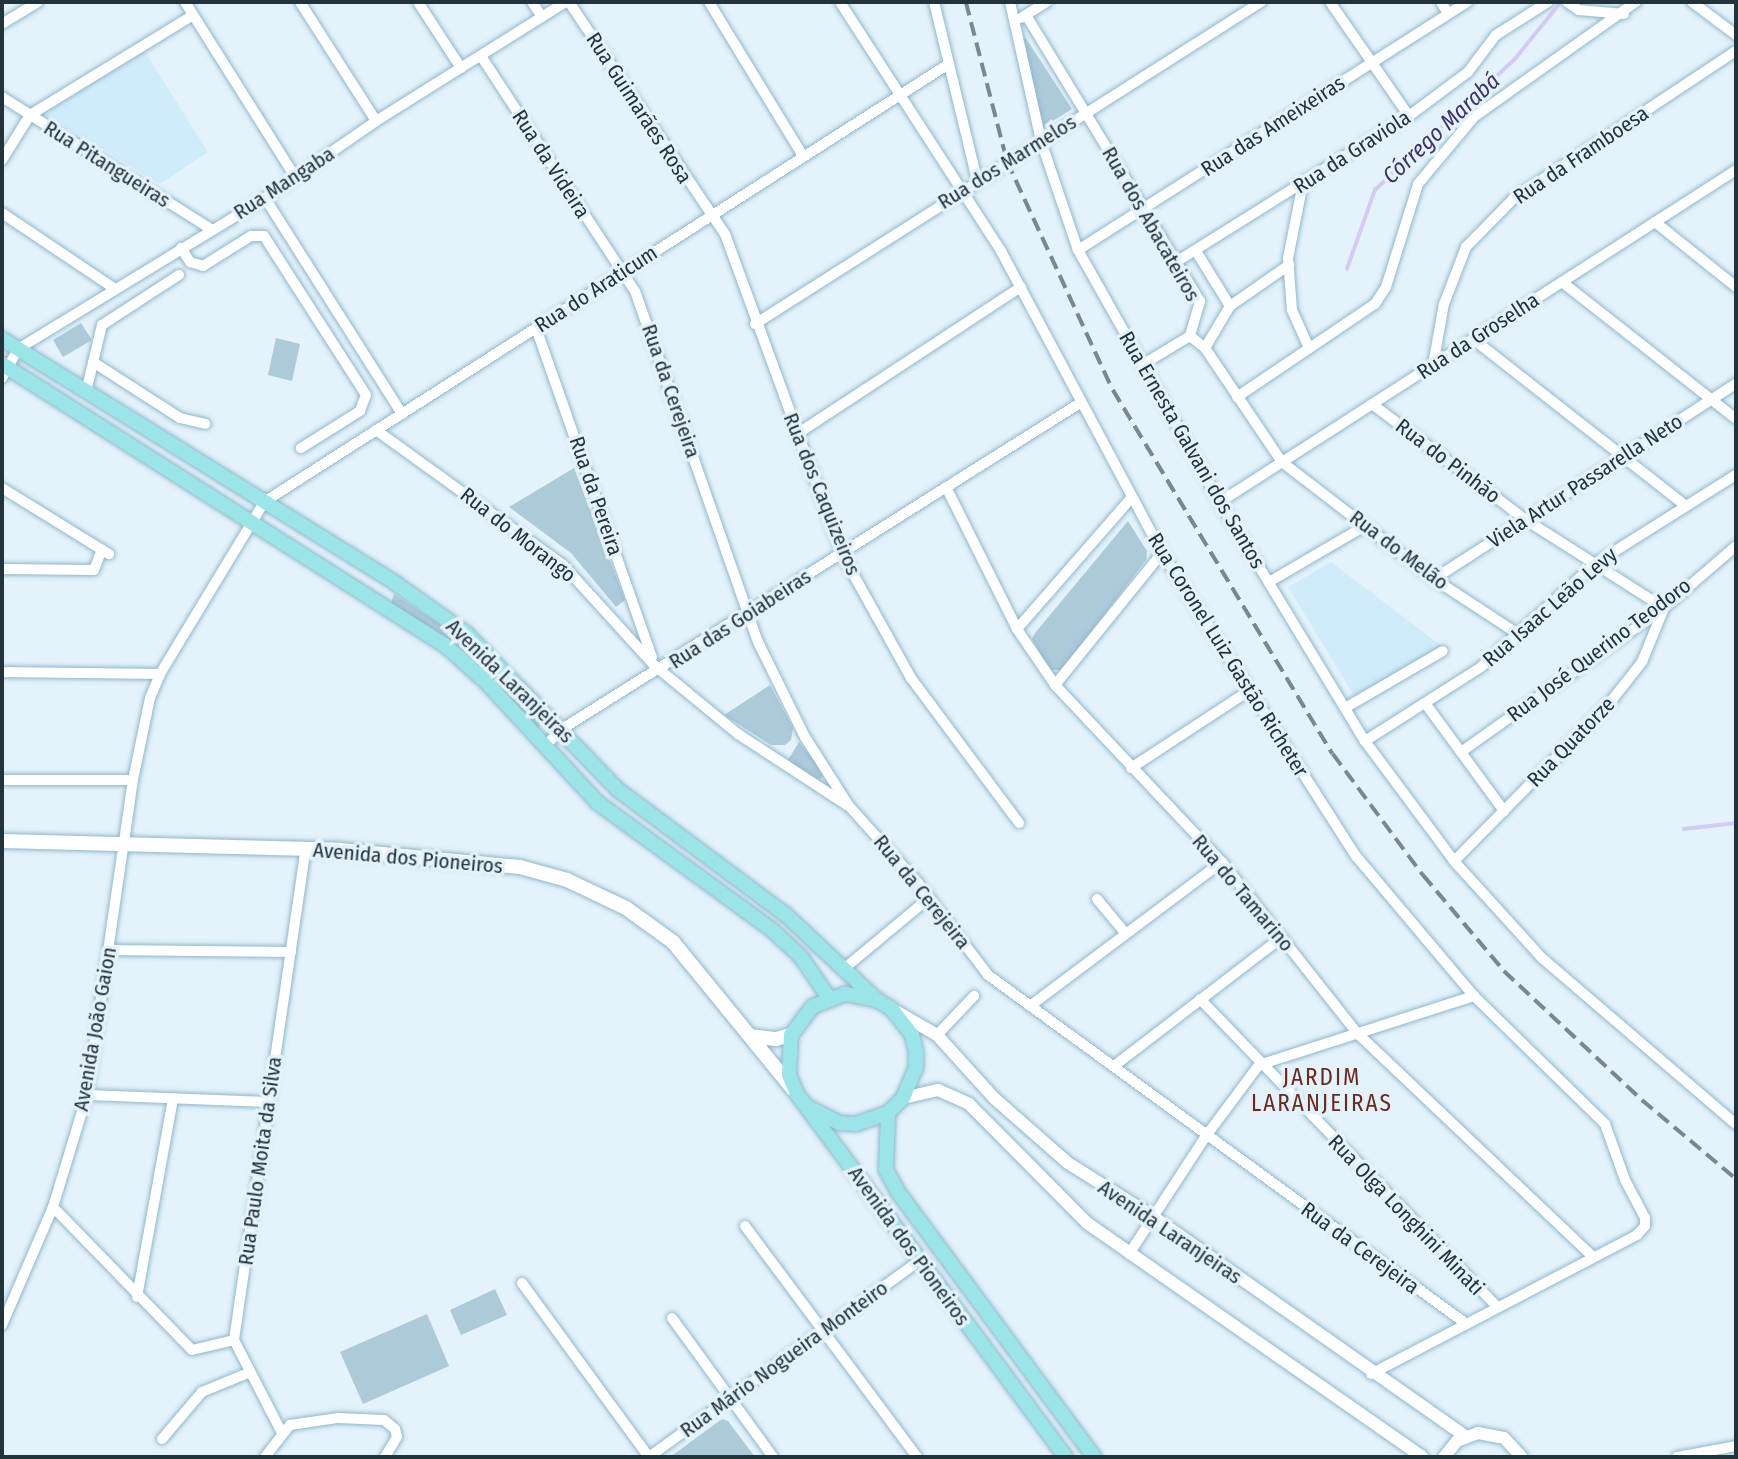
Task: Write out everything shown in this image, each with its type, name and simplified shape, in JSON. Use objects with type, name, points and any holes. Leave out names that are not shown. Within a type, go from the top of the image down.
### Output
[{"type":"main road","name":"Avenida Laranjeiras","points":[[2,339],[395,583],[466,633],[618,789],[757,891],[846,967],[877,1000]]},
{"type":"main road","name":"Avenida Laranjeiras","points":[[4,369],[252,521],[446,646],[598,803],[771,929],[801,957],[829,998]]},
{"type":"main road","name":"Avenida dos Pioneiros","points":[[2,841],[306,849],[470,860],[567,880],[626,908],[673,942],[808,1107],[1066,1457]]},
{"type":"main road","points":[[797,1094],[789,1075],[791,1035],[813,1006],[829,998],[862,995],[892,1009],[908,1028],[916,1051],[914,1076],[903,1098],[888,1113],[856,1124],[822,1117],[808,1107]]},
{"type":"main road","points":[[750,1036],[776,1039],[791,1035]]},
{"type":"main road","name":"Avenida dos Pioneiros","points":[[888,1113],[886,1170],[898,1192],[1094,1457]]},
{"type":"street","points":[[2,24],[38,2]]},
{"type":"street","points":[[185,2],[295,177]]},
{"type":"street","points":[[300,2],[376,121]]},
{"type":"street","points":[[418,2],[461,68]]},
{"type":"street","points":[[532,2],[542,17]]},
{"type":"street","name":"Rua Mangaba","points":[[4,369],[18,349],[265,198],[376,121],[567,2]]},
{"type":"street","name":"Rua Guimarães Rosa","points":[[567,2],[709,215]]},
{"type":"street","points":[[709,2],[803,156]]},
{"type":"street","name":"Rua Coronel Luiz Gastão Richeter","points":[[840,2],[897,96],[962,190],[1021,287],[1080,403],[1162,553],[1247,692],[1356,856],[1474,996],[1605,1124],[1645,1226],[1593,1257]]},
{"type":"street","points":[[934,2],[976,180]]},
{"type":"street","name":"Rua Ernesta Galvani dos Santos","points":[[1010,2],[1041,141],[1078,250],[1220,502],[1365,741],[1454,861],[1542,958],[1736,1124]]},
{"type":"street","points":[[1014,23],[1047,2]]},
{"type":"street","name":"Rua dos Marmelos","points":[[755,324],[976,180],[1261,2]]},
{"type":"street","points":[[1330,2],[1409,116]]},
{"type":"street","points":[[1441,2],[1448,13]]},
{"type":"street","name":"Rua das Ameixeiras","points":[[1078,250],[1468,2]]},
{"type":"street","name":"Rua da Graviola","points":[[1175,262],[1409,116],[1468,72],[1496,35],[1548,2]]},
{"type":"street","points":[[1567,2],[1579,10],[1625,14]]},
{"type":"street","points":[[1237,397],[1346,326],[1380,295],[1418,184],[1474,117],[1625,14],[1636,2]]},
{"type":"street","points":[[1692,2],[1736,36]]},
{"type":"street","points":[[2,160],[30,114],[193,15]]},
{"type":"street","name":"Rua dos Abacateiros","points":[[1026,15],[1200,301],[1190,337],[1205,348],[1283,462]]},
{"type":"street","name":"Rua da Framboesa","points":[[1433,365],[1444,304],[1466,247],[1513,199],[1736,51]]},
{"type":"street","name":"Rua da Videira","points":[[481,55],[621,272]]},
{"type":"street","name":"Rua do Araticum","points":[[160,674],[264,502],[947,65]]},
{"type":"street","name":"Rua Pitangueiras","points":[[2,97],[212,230]]},
{"type":"street","name":"Rua da Groselha","points":[[1220,502],[1736,170]]},
{"type":"street","points":[[1303,183],[1289,265],[1292,310],[1309,348]]},
{"type":"street","points":[[265,198],[402,414]]},
{"type":"street","points":[[2,213],[115,289]]},
{"type":"street","name":"Rua dos Caquizeiros","points":[[709,215],[733,252],[755,324],[842,554],[911,678],[1019,824]]},
{"type":"street","points":[[1656,222],[1736,287]]},
{"type":"street","points":[[181,248],[190,262],[203,266],[250,236],[264,236],[366,395],[360,411],[301,448]]},
{"type":"street","points":[[1196,251],[1230,306]]},
{"type":"street","points":[[1205,348],[1230,306],[1289,265]]},
{"type":"street","name":"Rua da Cerejeira","points":[[621,272],[635,292],[659,356],[747,612],[805,737],[849,806],[929,898],[988,975],[1465,1323]]},
{"type":"street","points":[[86,392],[102,325],[179,275]]},
{"type":"street","points":[[1562,282],[1736,419]]},
{"type":"street","points":[[797,434],[1021,287]]},
{"type":"street","name":"Rua da Pereira","points":[[536,328],[657,667]]},
{"type":"street","points":[[1142,365],[1190,337]]},
{"type":"street","points":[[1474,339],[1685,505]]},
{"type":"street","points":[[93,362],[180,418],[205,424]]},
{"type":"street","name":"Viela Artur Passarella Neto","points":[[1434,579],[1736,383]]},
{"type":"street","name":"Rua das Goiabeiras","points":[[544,747],[562,729],[657,667],[1080,403]]},
{"type":"street","name":"Rua do Pinhão","points":[[1372,404],[1525,520],[1664,607]]},
{"type":"street","name":"Rua do Morango","points":[[376,430],[563,565],[657,667],[748,741],[849,806]]},
{"type":"street","name":"Rua do Melão","points":[[1283,462],[1434,579],[1518,634]]},
{"type":"street","name":"Rua Isaac Leão Levy","points":[[1365,741],[1480,667],[1596,563],[1736,475]]},
{"type":"street","name":"Rua do Tamarino","points":[[946,486],[1017,629],[1055,685],[1222,862],[1357,1033],[1593,1257]]},
{"type":"street","points":[[2,488],[106,552],[94,570],[2,569]]},
{"type":"street","points":[[1017,629],[1132,497]]},
{"type":"street","points":[[1269,582],[1365,526]]},
{"type":"street","name":"Rua José Querino Teodoro","points":[[1461,752],[1664,607],[1736,546]]},
{"type":"street","points":[[1055,685],[1162,553]]},
{"type":"street","name":"Rua Quatorze","points":[[1454,861],[1608,705],[1642,662],[1664,607]]},
{"type":"street","points":[[1345,708],[1443,651]]},
{"type":"street","points":[[2,672],[160,674]]},
{"type":"street","name":"Avenida João Gaion","points":[[2,1325],[53,1207],[88,1095],[133,780],[160,674]]},
{"type":"street","points":[[1131,768],[1247,692]]},
{"type":"street","points":[[1425,703],[1504,811]]},
{"type":"street","points":[[2,780],[133,780]]},
{"type":"street","name":"Rua Paulo Moita da Silva","points":[[234,1340],[306,849]]},
{"type":"street","points":[[1030,1006],[1222,862]]},
{"type":"street","points":[[846,967],[929,898]]},
{"type":"street","points":[[1097,899],[1126,934]]},
{"type":"street","points":[[1114,1066],[1281,939]]},
{"type":"street","points":[[109,950],[291,952]]},
{"type":"street","points":[[937,1035],[974,996]]},
{"type":"street","points":[[1129,1254],[1206,1136],[1259,1065],[1474,996]]},
{"type":"street","name":"Rua Olga Longhini Minati","points":[[1200,999],[1259,1065],[1497,1307]]},
{"type":"street","name":"Avenida Laranjeiras","points":[[892,1009],[937,1035],[1030,1133],[1152,1216],[1371,1374],[1465,1436]]},
{"type":"street","name":"Avenida Laranjeiras","points":[[903,1098],[922,1090],[939,1090],[969,1104],[1058,1199],[1129,1254],[1423,1457]]},
{"type":"street","points":[[88,1095],[269,1102]]},
{"type":"street","points":[[136,1297],[173,1098]]},
{"type":"street","points":[[53,1207],[136,1297],[192,1350],[234,1340],[282,1433]]},
{"type":"street","points":[[745,1226],[825,1329],[917,1457]]},
{"type":"street","points":[[1371,1374],[1593,1257]]},
{"type":"street","name":"Rua Mário Nogueira Monteiro","points":[[649,1457],[919,1261]]},
{"type":"street","points":[[522,1283],[649,1457]]},
{"type":"street","points":[[672,1318],[773,1457]]},
{"type":"street","points":[[162,1438],[202,1392],[250,1372]]},
{"type":"street","points":[[265,1457],[282,1433],[296,1422],[384,1420],[395,1429],[397,1437],[385,1457]]},
{"type":"street","points":[[1444,1457],[1465,1436],[1492,1433],[1504,1438],[1522,1457]]},
{"type":"street","points":[[1677,1457],[1711,1454],[1736,1446]]},
{"type":"shaded area","points":[[1025,37],[1072,109],[1043,127],[1023,40]]},
{"type":"shaded area","points":[[144,50],[208,152],[160,184],[45,114]]},
{"type":"shaded area","points":[[81,323],[92,340],[63,357],[53,340]]},
{"type":"shaded area","points":[[276,338],[300,344],[292,381],[268,375]]},
{"type":"shaded area","points":[[574,468],[625,600],[616,607],[571,553],[509,507]]},
{"type":"shaded area","points":[[1128,521],[1147,551],[1146,560],[1062,670],[1050,670],[1032,639],[1035,633]]},
{"type":"shaded area","points":[[1331,562],[1443,647],[1355,697],[1288,587]]},
{"type":"shaded area","points":[[394,594],[450,631],[505,681],[542,722],[537,731],[391,603]]},
{"type":"shaded area","points":[[770,685],[793,728],[791,740],[785,745],[771,745],[724,715]]},
{"type":"shaded area","points":[[799,742],[823,772],[821,779],[812,778],[788,760]]},
{"type":"shaded area","points":[[495,1289],[507,1315],[461,1335],[450,1310]]},
{"type":"shaded area","points":[[427,1314],[449,1366],[363,1404],[340,1352]]},
{"type":"shaded area","points":[[722,1419],[728,1421],[755,1457],[670,1457]]},
{"type":"waterway","name":"Córrego Marabá","points":[[1347,269],[1375,190],[1515,59],[1561,2]]},
{"type":"waterway","points":[[1684,829],[1736,823]]},
{"type":"railway","points":[[966,2],[1007,161],[1113,390],[1333,754],[1423,875],[1504,971],[1642,1100],[1736,1179]]},
{"type":"district","name":"JARDIM LARANJEIRAS","points":[[1322,1090]]}]
